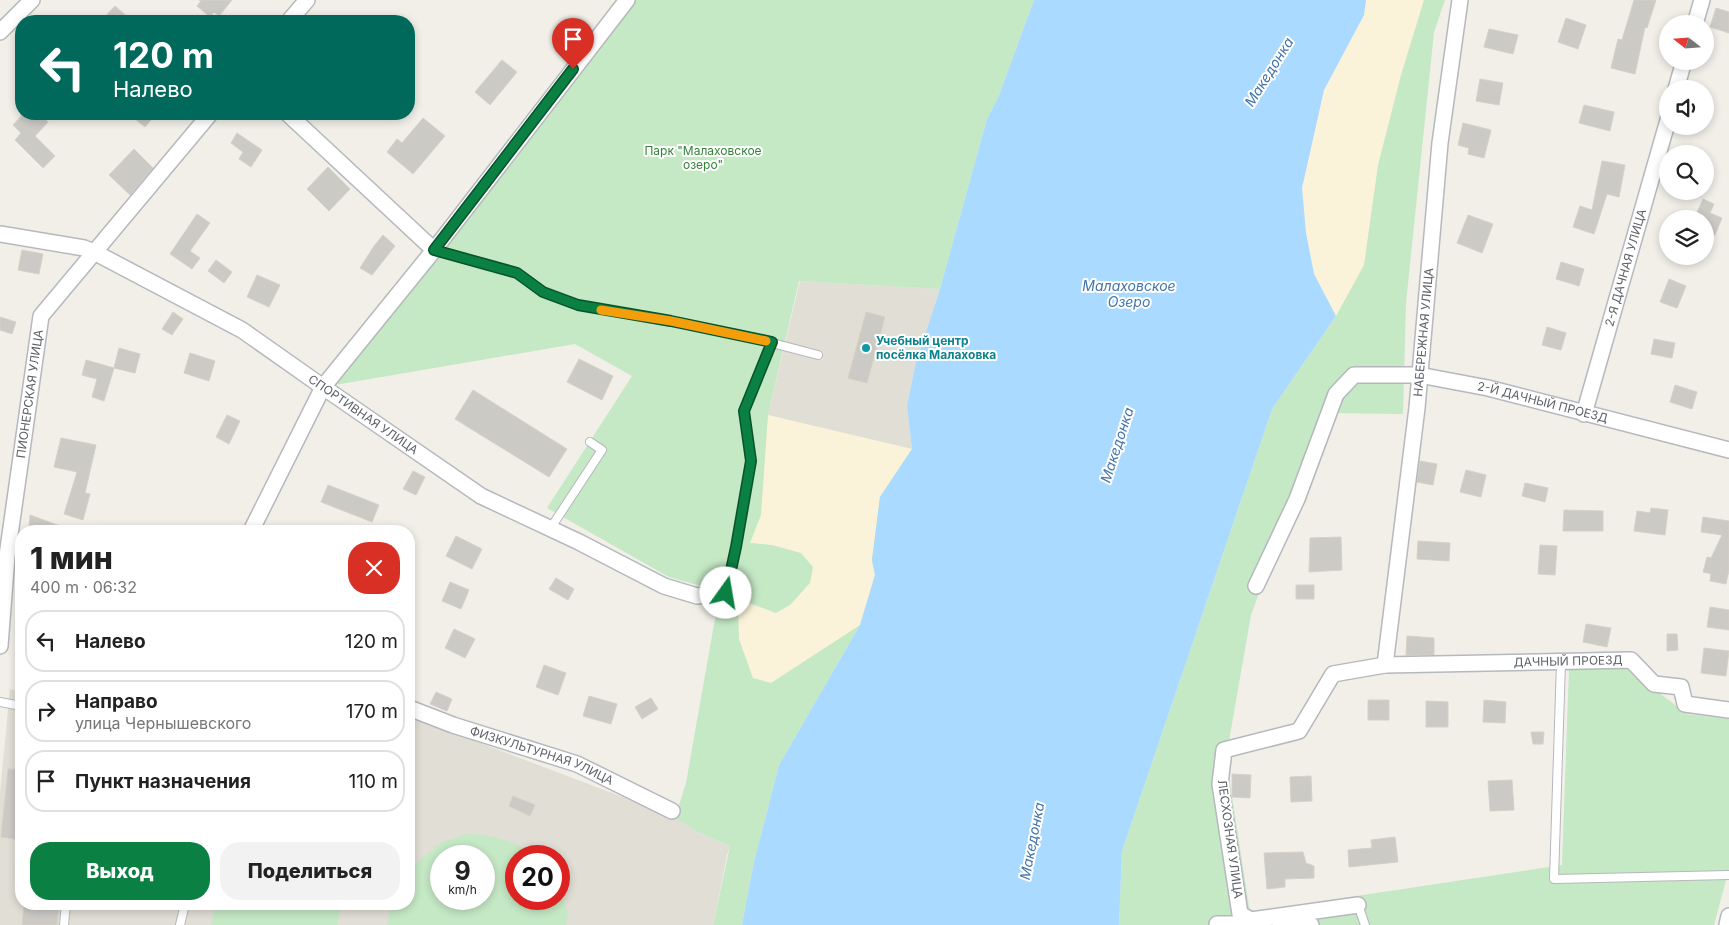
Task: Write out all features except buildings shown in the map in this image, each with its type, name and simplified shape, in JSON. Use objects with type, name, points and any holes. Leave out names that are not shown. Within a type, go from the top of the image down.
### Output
[{"type":"street","points":[[17,15],[32,0]]},
{"type":"street","points":[[294,15],[307,0]]},
{"type":"street","points":[[254,525],[323,387],[434,250],[627,0]]},
{"type":"street","name":"НАБЕРЕЖНАЯ УЛИЦА","points":[[1385,665],[1417,408],[1440,143],[1460,0]]},
{"type":"street","points":[[1698,15],[1702,0]]},
{"type":"street","points":[[0,32],[15,17]]},
{"type":"street","name":"ПИОНЕРСКАЯ УЛИЦА","points":[[0,646],[9,557],[41,316],[205,120]]},
{"type":"street","points":[[294,120],[434,250]]},
{"type":"street","name":"2-Я ДАЧНАЯ УЛИЦА","points":[[1584,414],[1664,135]]},
{"type":"street","name":"СПОРТИВНАЯ УЛИЦА","points":[[0,234],[84,248],[94,252],[242,330],[481,496],[588,546],[664,586],[697,596],[726,593]]},
{"type":"street","name":"2-Й ДАЧНЫЙ ПРОЕЗД","points":[[1256,586],[1297,499],[1336,394],[1354,375],[1419,375],[1488,388],[1729,450]]},
{"type":"street","name":"ДАЧНЫЙ ПРОЕЗД","points":[[1385,665],[1631,660],[1654,684],[1681,687],[1685,704],[1729,710]]},
{"type":"street","name":"ЛЕСХОЗНАЯ УЛИЦА","points":[[1358,905],[1252,920],[1240,914],[1220,784],[1224,750],[1299,731],[1333,674],[1385,665]]},
{"type":"street","name":"ФИЗКУЛЬТУРНАЯ УЛИЦА","points":[[415,710],[453,725],[577,764],[672,811]]},
{"type":"street","points":[[1726,925],[1729,916]]},
{"type":"street","points":[[1217,924],[1311,925]]},
{"type":"lane","points":[[434,250],[517,273],[543,292],[578,305],[671,321],[772,342],[818,355]]},
{"type":"lane","points":[[726,593],[751,461],[744,411],[772,342]]},
{"type":"lane","points":[[550,529],[602,450],[590,442]]},
{"type":"lane","points":[[1561,662],[1554,879],[1729,875]]},
{"type":"lane","points":[[0,702],[15,705]]},
{"type":"lane","points":[[1358,905],[1365,925]]},
{"type":"lane","points":[[64,925],[65,910]]},
{"type":"lane","points":[[180,925],[184,910]]},
{"type":"shaded area","points":[[800,281],[940,289],[915,366],[907,406],[912,449],[768,415]]},
{"type":"shaded area","points":[[10,689],[15,690],[15,910],[415,910],[415,718],[675,818],[700,833],[730,846],[713,925],[0,925],[0,794]]},
{"type":"green space","name":"Парк \"Малаховское озеро\"","points":[[627,0],[1034,0],[998,98],[987,119],[940,289],[799,281],[768,415],[912,449],[886,488],[881,555],[860,625],[779,765],[753,866],[742,925],[713,925],[730,846],[698,832],[675,818],[686,783],[716,613],[726,593],[669,577],[547,508],[632,376],[575,344],[323,387]]},
{"type":"green space","points":[[1366,0],[1445,0],[1434,32],[1406,303],[1403,414],[1325,413],[1251,615],[1226,758],[1250,912],[1562,865],[1569,669],[1625,667],[1687,714],[1729,719],[1729,869],[1714,925],[1119,925],[1122,851],[1272,409],[1336,316]]},
{"type":"green space","points":[[466,834],[494,837],[511,842],[517,845],[505,845],[505,910],[567,910],[566,925],[387,925],[390,910],[415,910],[415,865],[430,852],[430,910],[495,910],[495,845],[438,845]]},
{"type":"green space","points":[[215,910],[341,910],[337,925],[211,925]]},
{"type":"sand","points":[[1366,0],[1424,0],[1401,75],[1378,165],[1364,265],[1336,316],[1314,274],[1306,233],[1302,188],[1324,90],[1364,15]]},
{"type":"sand","points":[[768,415],[912,449],[880,497],[872,560],[875,575],[860,625],[771,683],[753,678],[739,639],[738,608],[746,602],[776,613],[790,605],[810,583],[813,567],[801,553],[772,545],[750,543],[761,515]]},
{"type":"water","name":"Малаховское Озеро","points":[[1034,0],[1366,0],[1364,15],[1324,90],[1302,188],[1306,233],[1314,274],[1336,316],[1272,409],[1122,851],[1119,925],[742,925],[753,866],[779,765],[860,625],[875,575],[872,560],[880,497],[912,449],[907,406],[915,366],[940,289],[987,119],[998,98]]},
{"type":"slow traffic","points":[[601,310],[671,321],[766,341]]},
{"type":"place","name":"Учебный центр посёлка Малаховка","points":[[866,348]]},
{"type":"route","points":[[573,69],[434,250],[517,273],[543,292],[578,305],[671,321],[772,342],[744,411],[751,461],[726,593]]},
{"type":"water label","name":"Македонка","points":[[1269,72]]},
{"type":"water label","name":"Македонка","points":[[1117,445]]},
{"type":"water label","name":"Македонка","points":[[1032,841]]}]
